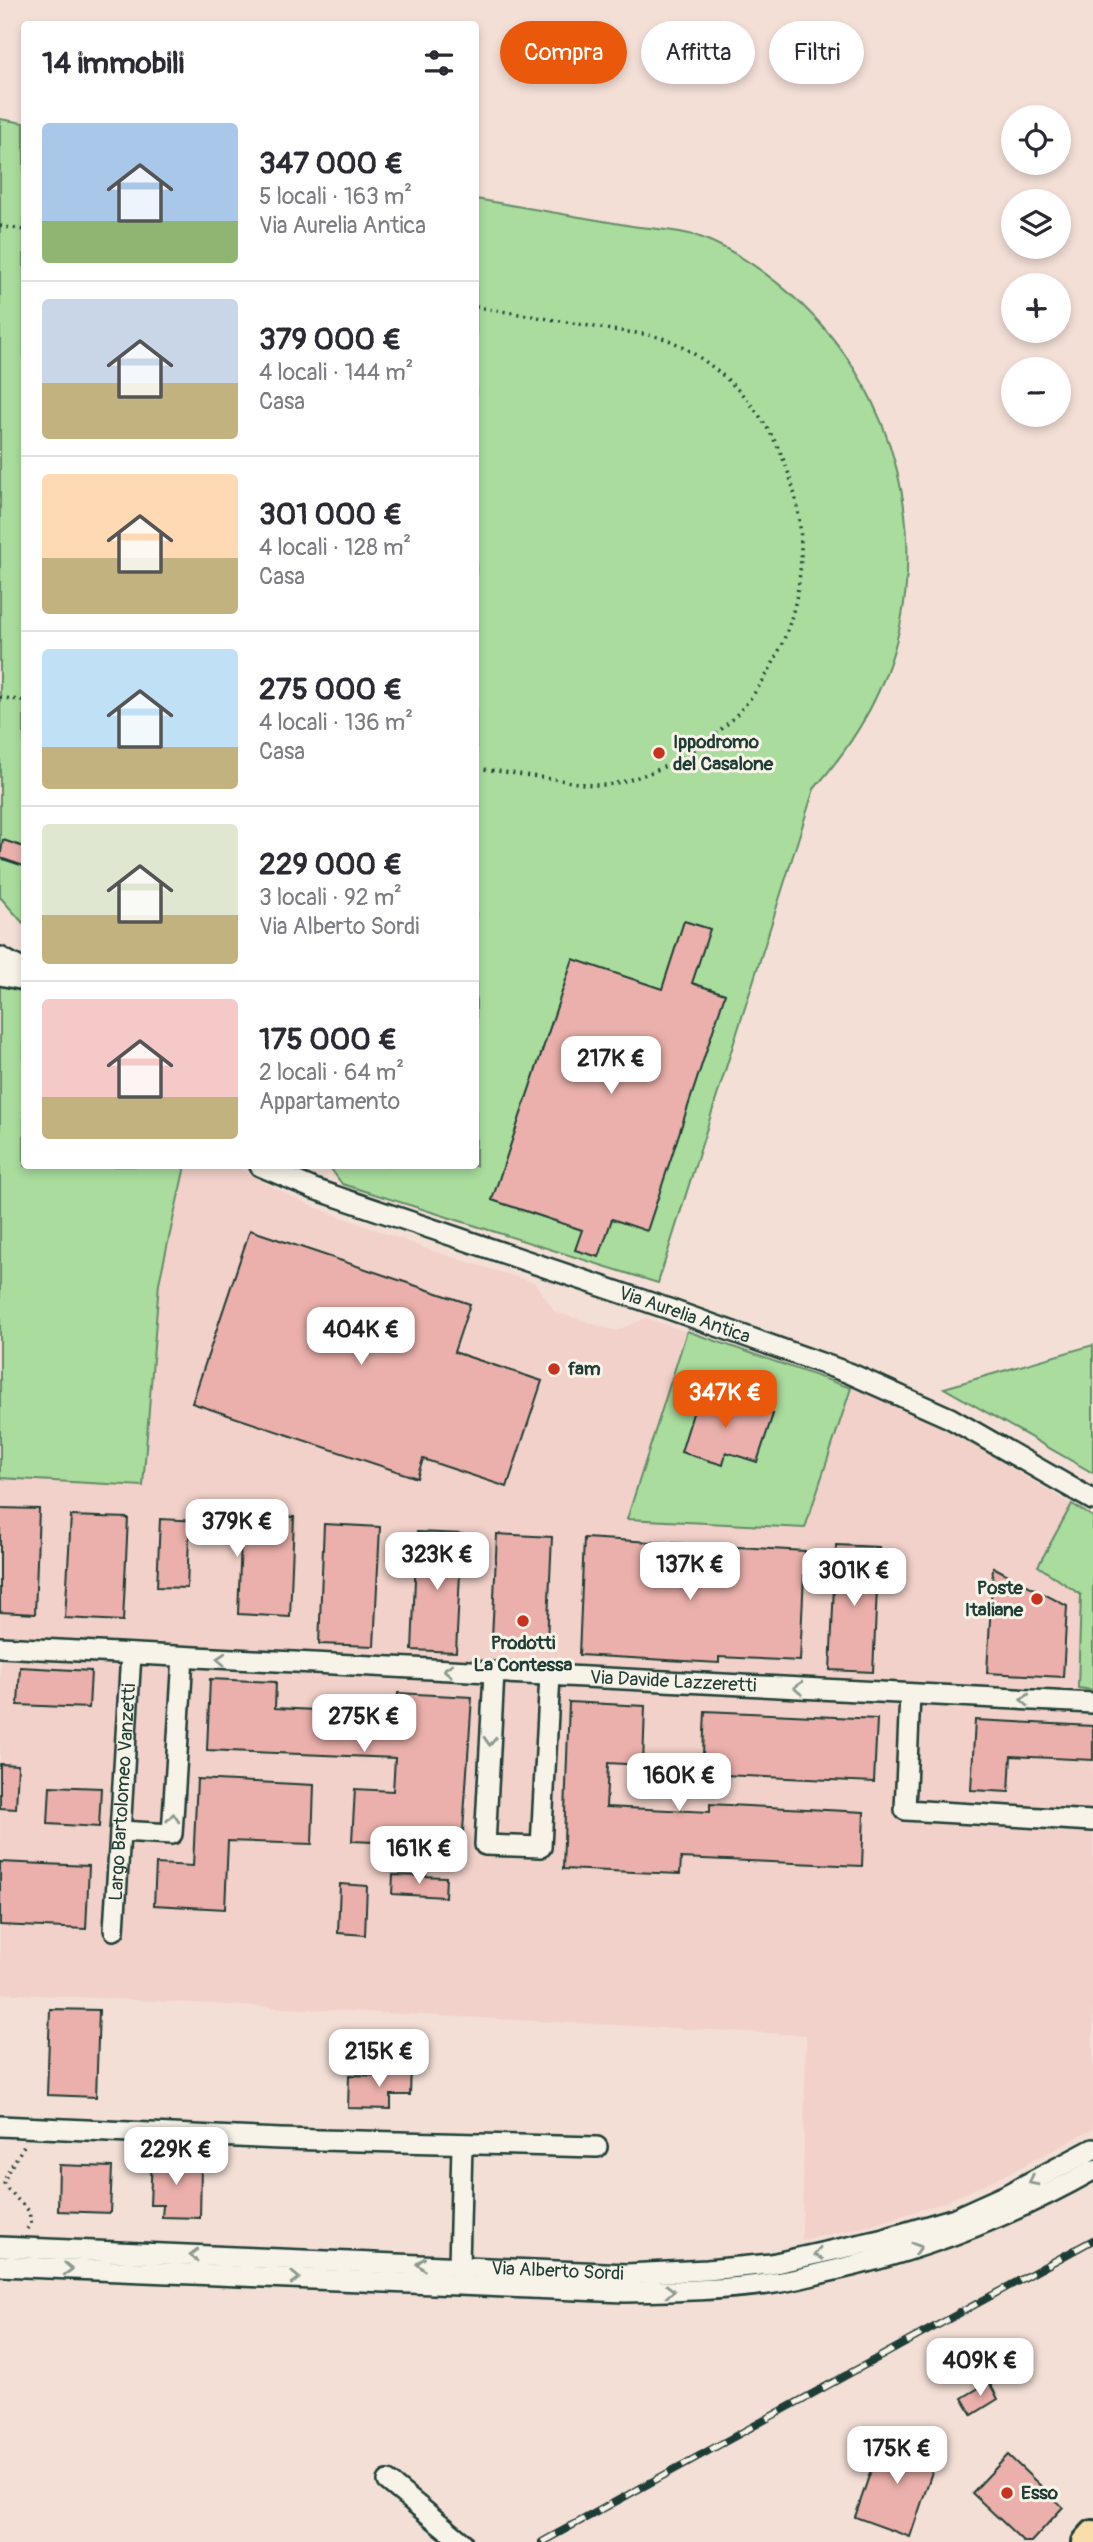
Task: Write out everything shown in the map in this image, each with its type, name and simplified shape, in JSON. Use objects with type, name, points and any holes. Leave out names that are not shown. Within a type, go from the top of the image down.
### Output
[{"type":"main road","points":[[1085,2542],[1093,2533]]},
{"type":"street","points":[[0,957],[21,968]]},
{"type":"street","points":[[0,975],[21,979]]},
{"type":"street","name":"Via Aurelia Antica","points":[[267,1169],[314,1189],[849,1373],[950,1418],[1093,1500]]},
{"type":"street","name":"Via Davide Lazzeretti","points":[[0,1647],[1093,1703]]},
{"type":"street","name":"Largo Bartolomeo Vanzetti","points":[[114,1930],[131,1654]]},
{"type":"street","points":[[120,1831],[172,1834],[183,1657]]},
{"type":"street","points":[[494,1672],[485,1844],[496,1845],[541,1847],[550,1675]]},
{"type":"street","points":[[910,1694],[905,1810],[1093,1821]]},
{"type":"street","points":[[0,2126],[280,2139],[597,2147]]},
{"type":"street","points":[[458,2266],[462,2144]]},
{"type":"street","name":"Via Alberto Sordi","points":[[0,2247],[627,2274],[707,2270],[771,2264],[880,2240],[956,2218],[1093,2149]]},
{"type":"street","name":"Via Alberto Sordi","points":[[0,2266],[625,2292],[709,2290],[775,2283],[884,2259],[960,2234],[1009,2214],[1093,2170]]},
{"type":"street","points":[[388,2480],[452,2539]]},
{"type":"path","points":[[0,226],[21,230]]},
{"type":"path","points":[[479,308],[667,339],[697,356],[731,383],[746,399],[771,435],[796,496],[802,540],[798,594],[783,645],[774,664],[751,699],[730,723],[705,743],[688,755],[650,773],[599,786],[479,768]]},
{"type":"path","points":[[0,697],[21,700]]},
{"type":"path","points":[[19,2235],[31,2224],[29,2211],[4,2183],[7,2173],[24,2149],[26,2127]]},
{"type":"shaded area","points":[[184,1169],[239,1169],[309,1205],[430,1250],[535,1283],[555,1312],[616,1331],[646,1318],[897,1405],[949,1431],[1093,1517],[1093,2129],[1015,2170],[945,2202],[872,2225],[802,2240],[806,2035],[0,1993],[0,1478],[143,1486],[159,1283]]},
{"type":"green space","points":[[0,119],[21,122],[21,921],[0,897]]},
{"type":"green space","name":"Ippodromo del Casalone","points":[[479,200],[700,237],[747,261],[791,295],[816,319],[847,358],[872,400],[890,446],[902,494],[907,543],[905,592],[896,641],[880,688],[867,715],[843,753],[814,789],[658,1283],[342,1184],[331,1169],[479,1169]]},
{"type":"green space","points":[[0,985],[21,991],[21,1169],[184,1169],[159,1283],[143,1486],[0,1478]]},
{"type":"green space","points":[[687,1331],[851,1388],[805,1528],[627,1519]]},
{"type":"green space","points":[[1093,1345],[1093,1473],[944,1388]]},
{"type":"green space","points":[[1072,1504],[1093,1517],[1093,1690],[1078,1688],[1081,1595],[1038,1566]]},
{"type":"building","points":[[3,840],[21,846],[21,865],[0,858]]},
{"type":"building","points":[[684,921],[710,929],[692,983],[725,994],[647,1231],[612,1219],[599,1257],[575,1250],[582,1230],[492,1200],[573,959],[662,989]]},
{"type":"building","points":[[250,1230],[470,1304],[454,1352],[542,1381],[507,1487],[423,1459],[417,1478],[192,1403]]},
{"type":"building","points":[[700,1391],[773,1414],[757,1462],[726,1452],[723,1465],[681,1452]]},
{"type":"building","points":[[0,1508],[39,1509],[35,1614],[0,1612]]},
{"type":"building","points":[[243,1515],[294,1517],[290,1617],[238,1614],[241,1540],[189,1537],[187,1588],[157,1587],[160,1519],[242,1523]]},
{"type":"building","points":[[71,1516],[128,1518],[123,1621],[65,1618]]},
{"type":"building","points":[[324,1524],[380,1527],[374,1646],[319,1644]]},
{"type":"building","points":[[417,1532],[462,1534],[456,1652],[412,1650]]},
{"type":"building","points":[[497,1534],[552,1537],[547,1641],[492,1639]]},
{"type":"building","points":[[584,1538],[805,1551],[800,1661],[719,1657],[719,1663],[579,1655]]},
{"type":"building","points":[[836,1545],[879,1547],[873,1672],[830,1670]]},
{"type":"building","points":[[993,1567],[1067,1606],[1063,1677],[987,1673]]},
{"type":"building","points":[[20,1667],[91,1671],[89,1708],[18,1705]]},
{"type":"building","points":[[210,1679],[276,1682],[275,1708],[397,1714],[398,1693],[472,1697],[462,1846],[352,1841],[355,1789],[393,1791],[395,1758],[207,1750]]},
{"type":"building","points":[[569,1702],[645,1706],[643,1765],[608,1763],[606,1807],[710,1812],[710,1804],[864,1812],[862,1866],[681,1858],[680,1874],[563,1869]]},
{"type":"building","points":[[705,1711],[877,1719],[874,1782],[702,1774]]},
{"type":"building","points":[[975,1720],[1093,1726],[1093,1760],[1011,1756],[1009,1792],[971,1790]]},
{"type":"building","points":[[0,1764],[18,1765],[16,1809],[0,1808]]},
{"type":"building","points":[[197,1779],[314,1785],[312,1844],[228,1841],[225,1909],[154,1905],[156,1864],[193,1866]]},
{"type":"building","points":[[50,1786],[101,1788],[99,1827],[48,1824]]},
{"type":"building","points":[[0,1862],[89,1866],[86,1929],[0,1925]]},
{"type":"building","points":[[393,1875],[446,1877],[445,1897],[392,1894]]},
{"type":"building","points":[[340,1884],[367,1886],[365,1935],[338,1933]]},
{"type":"building","points":[[50,2009],[99,2010],[96,2097],[47,2095]]},
{"type":"building","points":[[392,2065],[411,2066],[410,2095],[391,2095],[391,2109],[348,2108],[349,2075],[392,2076]]},
{"type":"building","points":[[152,2154],[184,2155],[183,2166],[201,2166],[200,2218],[162,2217],[163,2205],[150,2205]]},
{"type":"building","points":[[59,2165],[112,2167],[110,2213],[58,2211]]},
{"type":"building","points":[[989,2382],[998,2399],[972,2415],[962,2398]]},
{"type":"building","points":[[883,2435],[938,2454],[910,2537],[855,2517]]},
{"type":"building","points":[[1008,2455],[1063,2507],[1031,2542],[1024,2542],[972,2493]]},
{"type":"railway","points":[[542,2542],[1093,2240]]},
{"type":"place","name":"Ippodromo del Casalone","points":[[659,753]]},
{"type":"place","name":"fam","points":[[554,1369]]},
{"type":"place","name":"Poste Italiane","points":[[1037,1599]]},
{"type":"place","name":"Prodotti La Contessa","points":[[523,1621]]},
{"type":"place","name":"Esso","points":[[1007,2493]]}]
